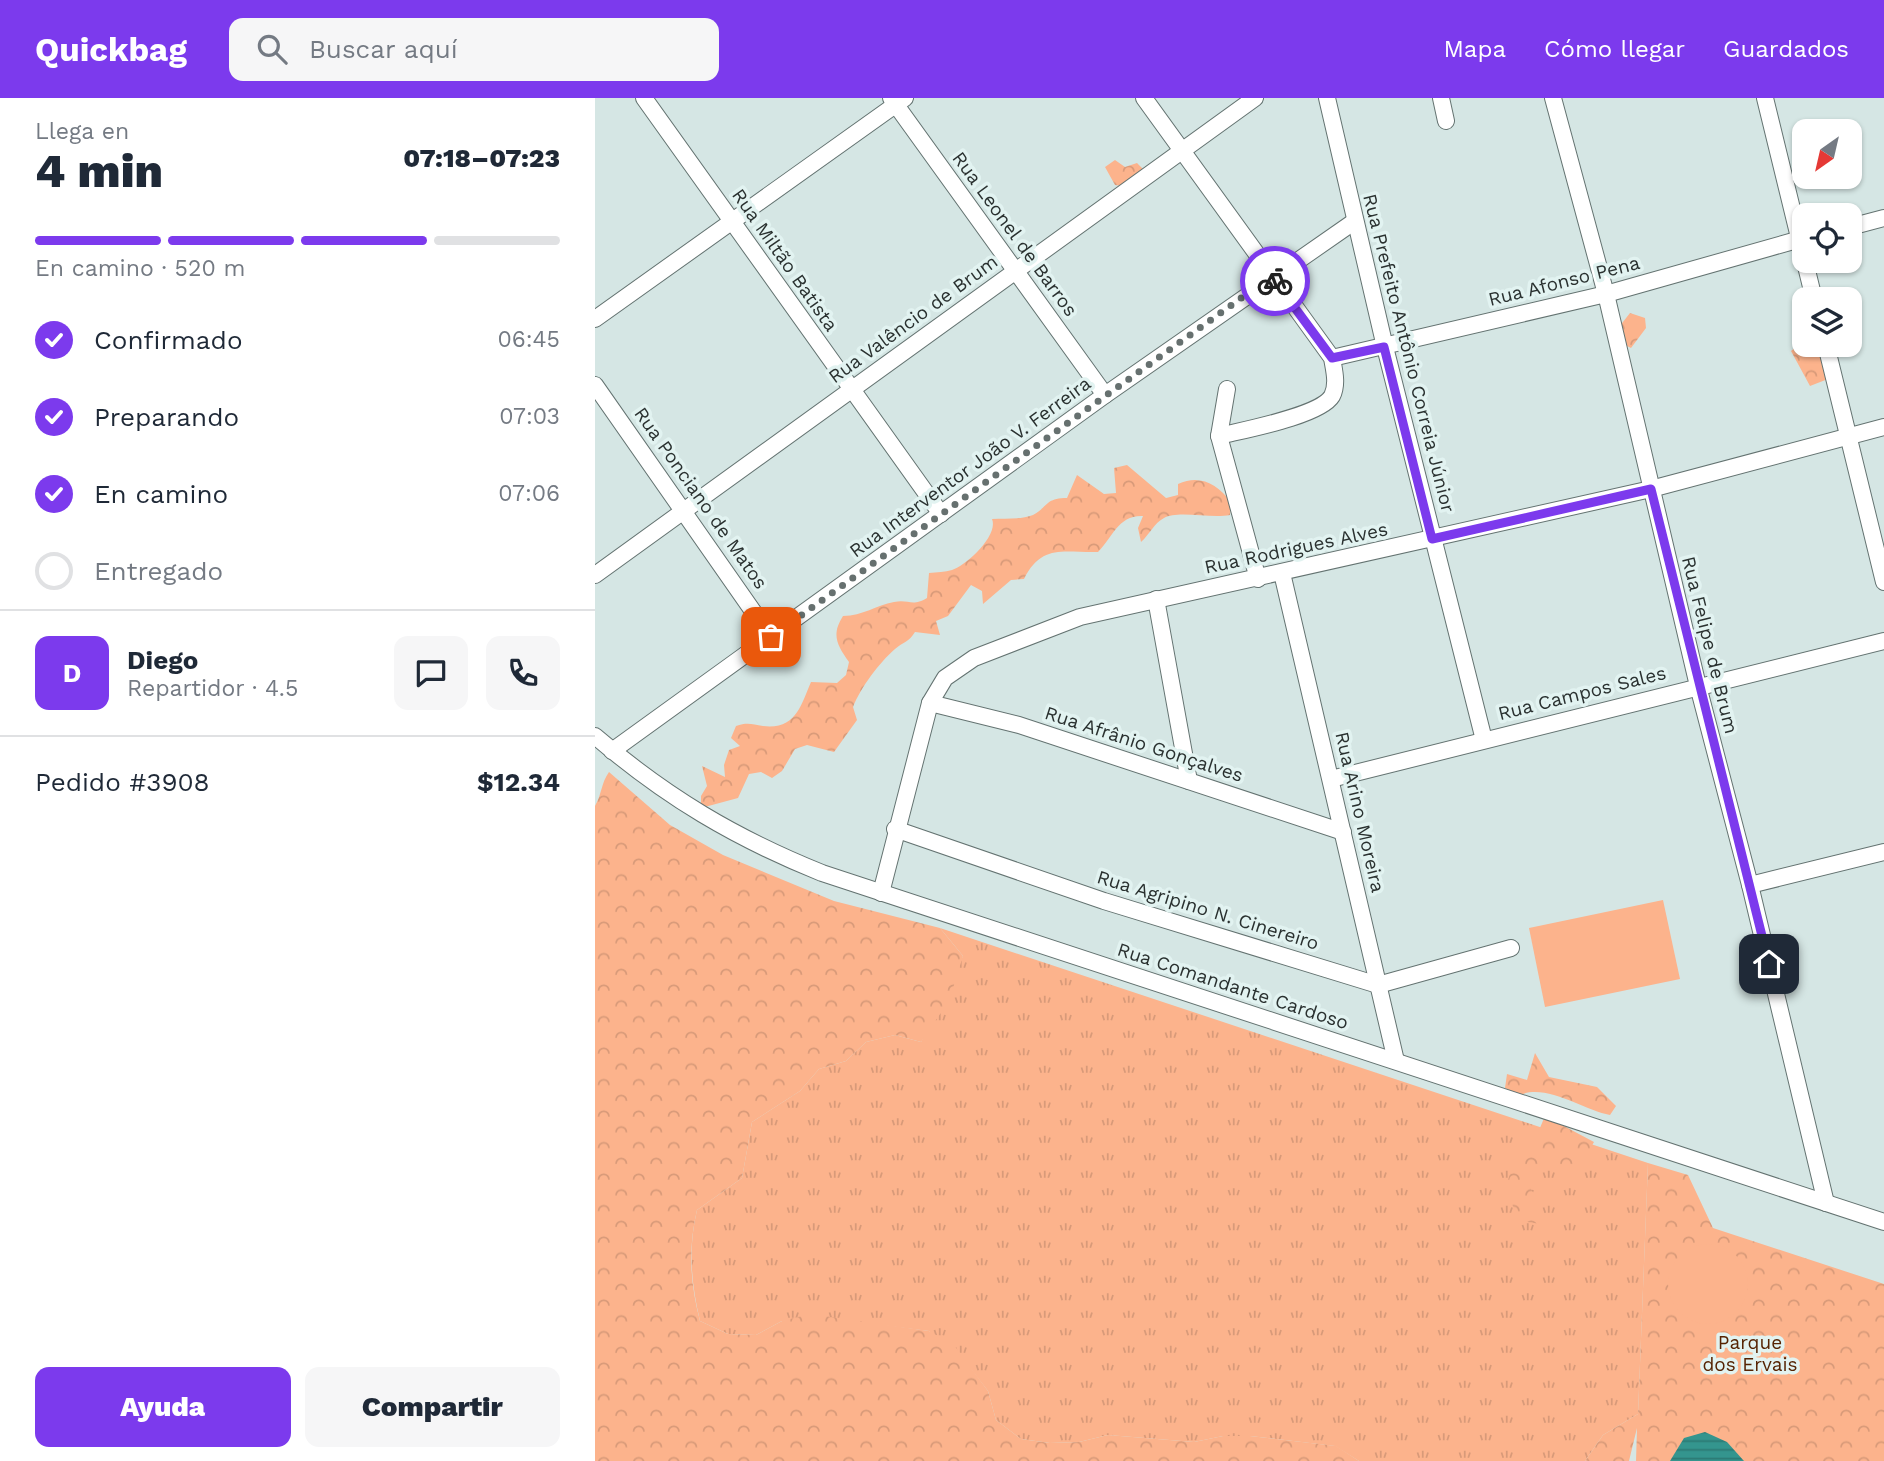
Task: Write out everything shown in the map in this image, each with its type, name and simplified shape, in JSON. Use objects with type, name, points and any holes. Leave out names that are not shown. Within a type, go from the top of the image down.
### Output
[{"type":"street","name":"Rua Miltão Batista","points":[[644,98],[941,514]]},
{"type":"street","points":[[1144,98],[1332,358],[1336,380],[1331,397],[1314,410],[1220,436]]},
{"type":"street","name":"Rua Valêncio de Brum","points":[[595,575],[1255,98]]},
{"type":"street","name":"Rua Prefeito Antônio Correia Júnior","points":[[1327,98],[1384,347],[1484,740]]},
{"type":"street","points":[[1441,98],[1446,121]]},
{"type":"street","name":"Rua Felipe de Brum","points":[[1553,98],[1606,294],[1698,686],[1750,885],[1826,1203]]},
{"type":"street","points":[[1765,98],[1792,203]]},
{"type":"street","points":[[595,319],[897,100]]},
{"type":"street","name":"Rua Leonel de Barros","points":[[897,100],[1105,395]]},
{"type":"street","points":[[1862,224],[1884,218]]},
{"type":"street","name":"Rua Interventor João V. Ferreira","points":[[612,751],[1105,395],[1355,220]]},
{"type":"street","name":"Rua Afonso Pena","points":[[1332,358],[1606,294],[1792,241]]},
{"type":"street","points":[[1829,357],[1884,582]]},
{"type":"street","name":"Rua Ponciano de Matos","points":[[595,385],[771,637]]},
{"type":"street","points":[[1227,389],[1220,436],[1258,579]]},
{"type":"street","name":"Rua Rodrigues Alves","points":[[881,892],[895,829],[930,703],[945,678],[974,658],[1080,617],[1651,489],[1884,427]]},
{"type":"street","name":"Rua Arino Moreira","points":[[1282,573],[1396,1061]]},
{"type":"street","points":[[1156,599],[1189,781]]},
{"type":"street","name":"Rua Campos Sales","points":[[1331,779],[1884,641]]},
{"type":"street","name":"Rua Afrânio Gonçalves","points":[[930,703],[1019,725],[1343,832]]},
{"type":"street","name":"Rua Comandante Cardoso","points":[[595,736],[661,789],[740,838],[822,873],[1884,1222]]},
{"type":"street","name":"Rua Agripino N. Cinereiro","points":[[895,829],[1104,901],[1378,985]]},
{"type":"street","points":[[1750,885],[1884,852]]},
{"type":"street","points":[[1378,985],[1511,948]]},
{"type":"green space","points":[[1115,160],[1125,167],[1137,163],[1144,170],[1122,186],[1115,185],[1105,167]]},
{"type":"green space","points":[[1630,313],[1645,318],[1646,328],[1631,348],[1619,342],[1619,327]]},
{"type":"green space","points":[[1794,357],[1820,357],[1831,365],[1828,379],[1810,386]]},
{"type":"green space","points":[[1127,465],[1166,498],[1178,495],[1178,484],[1194,480],[1207,482],[1220,490],[1231,502],[1230,515],[1170,516],[1157,523],[1141,542],[1138,528],[1143,516],[1135,517],[1122,523],[1098,552],[1064,551],[1046,555],[1038,560],[1024,579],[1011,580],[983,604],[982,591],[971,585],[948,616],[936,621],[940,635],[915,632],[877,668],[853,707],[857,720],[834,752],[807,745],[795,749],[782,771],[772,778],[761,772],[749,774],[738,798],[701,808],[701,796],[707,786],[702,766],[725,777],[724,765],[729,750],[740,746],[731,738],[736,726],[783,724],[796,714],[811,682],[837,683],[846,675],[849,662],[836,634],[843,616],[894,602],[918,602],[927,598],[929,573],[952,570],[972,557],[991,534],[992,519],[1028,517],[1051,501],[1067,498],[1077,475],[1104,494],[1116,493],[1114,468]]},
{"type":"green space","points":[[609,772],[670,825],[723,855],[834,901],[940,928],[963,956],[949,1001],[921,1042],[895,1035],[866,1042],[846,1061],[819,1069],[800,1091],[752,1122],[742,1178],[697,1210],[691,1266],[700,1321],[728,1334],[756,1335],[782,1321],[810,1314],[929,1331],[954,1345],[988,1391],[996,1420],[1021,1439],[1050,1443],[1079,1442],[1108,1435],[1194,1442],[1223,1436],[1250,1436],[1336,1446],[1359,1461],[595,1461],[595,806]]},
{"type":"green space","points":[[1663,900],[1680,979],[1545,1007],[1529,928]]},
{"type":"green space","points":[[940,928],[1648,1163],[1638,1414],[1603,1435],[1585,1461],[1359,1461],[1335,1446],[1250,1436],[1223,1436],[1194,1442],[1108,1435],[1079,1442],[1050,1443],[1021,1439],[996,1420],[988,1391],[971,1369],[929,1331],[841,1320],[782,1321],[756,1335],[728,1334],[700,1321],[692,1266],[692,1238],[697,1210],[742,1178],[752,1122],[800,1091],[819,1069],[846,1061],[866,1042],[895,1035],[921,1042],[963,956]]},
{"type":"green space","points":[[1535,1053],[1549,1077],[1597,1087],[1616,1106],[1610,1115],[1553,1095],[1530,1092],[1520,1095],[1505,1088],[1507,1074],[1527,1080]]},
{"type":"green space","points":[[1545,1116],[1594,1142],[1576,1174],[1543,1167],[1528,1184],[1539,1202],[1541,1224],[1520,1221],[1505,1189],[1517,1153],[1531,1149]]},
{"type":"green space","name":"Parque dos Ervais","points":[[1648,1163],[1688,1175],[1713,1228],[1884,1284],[1884,1461],[1636,1461],[1637,1428],[1629,1461],[1585,1461],[1603,1435],[1638,1414]]},
{"type":"green space","points":[[1708,1244],[1723,1247],[1736,1256],[1745,1269],[1748,1284],[1745,1299],[1736,1312],[1723,1321],[1708,1324],[1693,1321],[1680,1312],[1671,1299],[1668,1284],[1671,1269],[1680,1256],[1693,1247]]},
{"type":"water","points":[[1705,1432],[1727,1442],[1744,1461],[1670,1461],[1684,1438]]},
{"type":"way so far","points":[[771,637],[1272,276],[1275,281]]},
{"type":"route","points":[[1275,281],[1332,358],[1384,347],[1432,539],[1651,489],[1769,964]]}]
